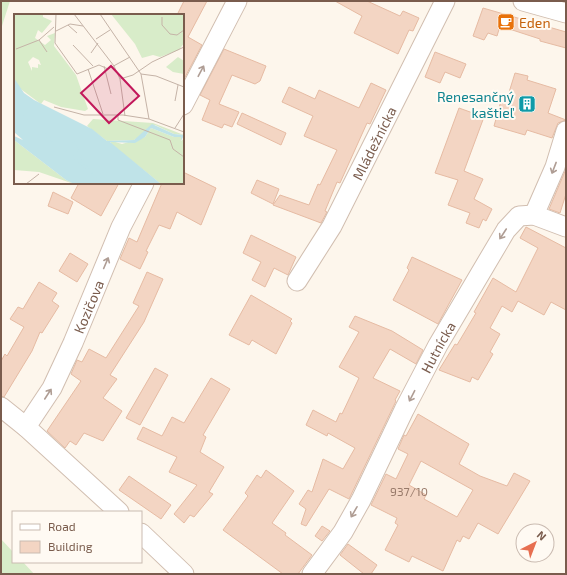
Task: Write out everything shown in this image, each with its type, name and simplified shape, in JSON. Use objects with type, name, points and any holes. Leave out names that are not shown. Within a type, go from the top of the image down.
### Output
[{"type":"street","points":[[184,103],[237,1]]},
{"type":"street","name":"Mládežnícka","points":[[297,281],[332,226],[445,1]]},
{"type":"street","points":[[523,1],[566,13]]},
{"type":"street","points":[[566,131],[555,167],[534,215],[566,227]]},
{"type":"street","name":"Kozičova","points":[[26,427],[52,388],[73,343],[121,227],[143,184]]},
{"type":"street","name":"Hutnícka","points":[[312,574],[343,532],[361,500],[404,410],[438,345],[506,230],[519,216],[534,215]]},
{"type":"street","points":[[1,407],[26,427],[118,511]]},
{"type":"street","points":[[142,534],[184,574]]},
{"type":"green space","points":[[1,1],[10,1],[1,29]]},
{"type":"green space","points":[[1,539],[12,551],[12,563],[24,563],[34,574],[1,574]]},
{"type":"building","points":[[184,1],[207,1],[188,37],[202,45],[184,79],[184,14],[178,14]]},
{"type":"building","points":[[335,1],[367,1],[400,16],[403,11],[419,18],[413,31],[409,30],[398,54],[354,33],[362,16]]},
{"type":"building","points":[[483,8],[566,32],[566,48],[540,41],[540,39],[500,26],[497,36],[488,33],[484,40],[473,36]]},
{"type":"building","points":[[224,49],[266,66],[260,81],[255,84],[232,75],[219,104],[239,112],[232,127],[224,124],[222,128],[202,120],[210,100],[200,95]]},
{"type":"building","points":[[435,52],[466,64],[460,78],[445,72],[440,83],[425,77]]},
{"type":"building","name":"Renesančný kaštieľ","points":[[515,73],[528,76],[527,80],[556,89],[548,113],[566,120],[558,123],[552,138],[527,130],[525,135],[494,126],[501,101],[506,102]]},
{"type":"building","points":[[371,83],[386,90],[370,124],[367,123],[340,183],[337,182],[325,211],[327,212],[321,223],[273,205],[280,195],[309,205],[318,184],[320,185],[337,150],[304,136],[313,116],[282,102],[289,87],[315,99],[319,90],[359,108]]},
{"type":"building","points":[[459,108],[484,117],[464,171],[483,179],[474,199],[492,209],[486,221],[483,219],[479,228],[466,223],[470,213],[448,205],[458,180],[435,173]]},
{"type":"building","points":[[242,113],[286,133],[281,145],[237,124]]},
{"type":"building","points":[[566,169],[566,194],[560,213],[549,209]]},
{"type":"building","points":[[184,172],[216,188],[201,225],[177,212],[170,229],[159,225],[146,251],[148,252],[140,269],[120,259],[129,238],[137,242],[162,184],[184,184]]},
{"type":"building","points":[[257,180],[279,189],[273,204],[251,193]]},
{"type":"building","points":[[78,184],[118,184],[101,216],[71,198]]},
{"type":"building","points":[[53,192],[73,202],[68,214],[48,206]]},
{"type":"building","points":[[526,227],[566,248],[566,310],[551,302],[544,315],[518,301],[512,312],[502,306],[490,328],[500,334],[490,352],[493,354],[478,380],[472,377],[470,382],[439,370],[455,344],[457,345],[476,313],[474,312],[493,278],[516,292],[538,248],[520,238]]},
{"type":"building","points":[[251,235],[296,257],[288,275],[274,268],[265,287],[252,280],[261,262],[243,253]]},
{"type":"building","points":[[70,253],[88,264],[77,282],[59,271]]},
{"type":"building","points":[[412,257],[462,280],[438,324],[393,300],[409,270],[407,268]]},
{"type":"building","points":[[147,272],[163,279],[144,322],[110,375],[117,379],[103,398],[122,411],[103,441],[84,433],[76,445],[70,441],[65,448],[47,431],[81,381],[71,374],[77,360],[82,362],[89,349],[106,358],[139,306],[133,303]]},
{"type":"building","points":[[39,282],[57,293],[52,301],[59,306],[42,333],[40,332],[32,351],[4,397],[1,396],[1,361],[5,354],[7,356],[24,327],[10,319],[18,307],[23,309]]},
{"type":"building","points":[[251,295],[292,319],[290,321],[292,323],[276,354],[252,340],[249,345],[229,335]]},
{"type":"building","points":[[355,316],[392,331],[423,350],[416,364],[390,349],[373,378],[400,391],[395,400],[396,401],[349,499],[329,489],[306,526],[301,524],[306,509],[299,504],[308,490],[312,492],[323,459],[343,469],[355,448],[328,433],[327,436],[306,425],[313,410],[336,422],[340,413],[342,414],[359,378],[339,367],[359,332],[349,327]]},
{"type":"building","points":[[155,368],[168,375],[140,425],[126,418]]},
{"type":"building","points":[[211,378],[230,389],[203,435],[206,437],[200,452],[224,467],[209,492],[213,494],[194,517],[190,515],[184,523],[174,514],[197,485],[169,472],[177,457],[137,439],[143,427],[162,436],[172,417],[184,423]]},
{"type":"building","points":[[418,414],[469,444],[459,464],[480,476],[507,486],[514,473],[530,481],[498,534],[478,523],[469,539],[463,536],[460,542],[457,540],[443,571],[412,556],[409,562],[385,550],[398,525],[395,523],[397,518],[371,505],[386,474],[396,479],[408,454],[398,449],[404,435],[406,436]],"holes":[[[421,461],[473,490],[457,517],[424,499],[426,495],[409,485]]]},
{"type":"building","points":[[266,470],[294,491],[272,523],[286,533],[285,535],[312,555],[298,574],[283,574],[223,530],[248,496],[245,493],[257,475],[261,478]]},
{"type":"building","points":[[129,476],[171,505],[161,519],[119,490]]},
{"type":"building","points":[[322,526],[330,531],[322,541],[315,536]]},
{"type":"building","points":[[348,544],[377,565],[371,574],[364,574],[340,555]]},
{"type":"place","name":"Eden","points":[[506,22]]},
{"type":"place","name":"Renesančný kaštieľ","points":[[527,104]]}]
